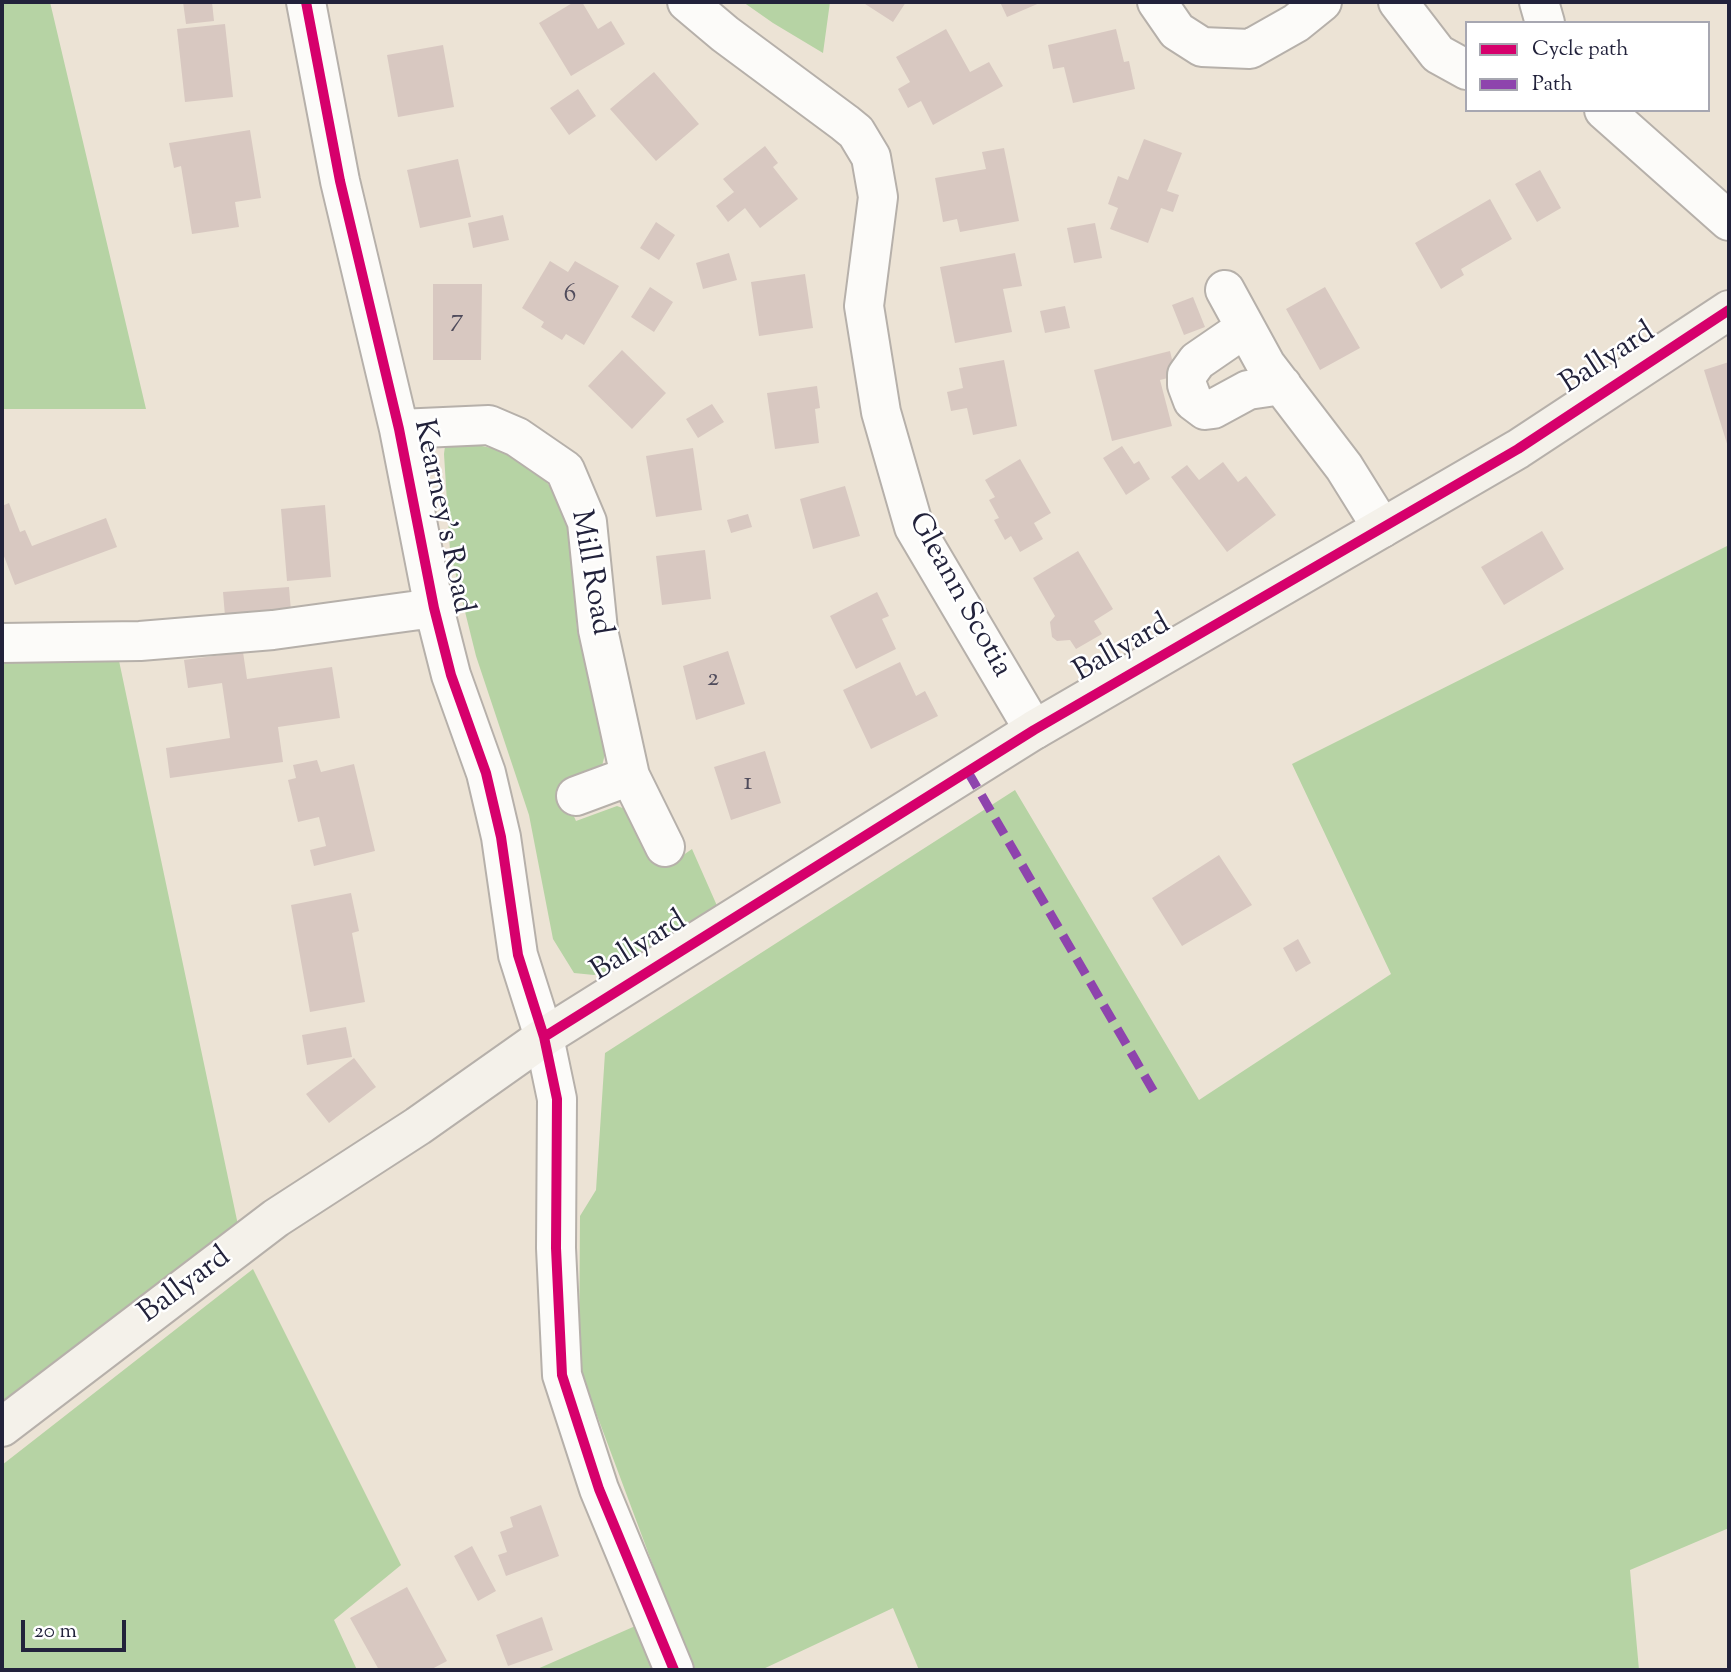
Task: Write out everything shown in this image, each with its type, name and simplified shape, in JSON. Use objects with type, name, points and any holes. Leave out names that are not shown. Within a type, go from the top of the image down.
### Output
[{"type":"street","name":"Kearney's Road","points":[[306,2],[340,181],[399,429],[434,608],[451,675],[486,773],[501,837],[518,955],[544,1037],[557,1099],[556,1248],[562,1375],[599,1489],[674,1670]]},
{"type":"street","name":"Gleann Scotia","points":[[687,2],[725,34],[856,132],[871,157],[878,197],[864,306],[881,412],[914,527],[1034,730]]},
{"type":"street","points":[[1157,2],[1158,8],[1177,31],[1202,47],[1250,49],[1296,23],[1322,2]]},
{"type":"street","points":[[1398,2],[1438,54],[1465,69]]},
{"type":"street","points":[[1539,2],[1544,21]]},
{"type":"street","points":[[1606,112],[1729,220]]},
{"type":"street","points":[[1225,290],[1245,328],[1282,385],[1344,467],[1382,528]]},
{"type":"street","name":"Ballyard","points":[[2,1427],[276,1218],[418,1126],[544,1037],[1034,730],[1518,449],[1729,310]]},
{"type":"street","points":[[1245,328],[1197,361],[1187,375],[1187,386],[1193,401],[1205,410],[1213,410],[1248,390],[1282,385]]},
{"type":"street","name":"Mill Road","points":[[399,429],[489,425],[517,437],[565,470],[587,522],[598,630],[630,776],[665,848]]},
{"type":"street","points":[[2,643],[153,640],[273,630],[434,608]]},
{"type":"street","points":[[576,796],[630,776]]},
{"type":"green space","points":[[2,2],[50,2],[146,409],[2,409]]},
{"type":"green space","points":[[743,2],[830,2],[823,53],[773,23]]},
{"type":"green space","points":[[477,445],[520,454],[538,468],[560,503],[572,541],[577,630],[606,750],[602,766],[563,792],[576,821],[617,806],[631,811],[666,867],[692,849],[718,908],[615,970],[594,975],[574,973],[553,939],[529,815],[476,656],[450,551],[444,454],[445,446]]},
{"type":"green space","points":[[1729,545],[1729,1528],[1630,1570],[1639,1670],[919,1670],[893,1608],[761,1670],[692,1670],[579,1367],[580,1216],[596,1190],[605,1053],[1015,790],[1199,1100],[1391,974],[1292,764]]},
{"type":"green space","points":[[118,656],[238,1225],[2,1402],[2,663]]},
{"type":"green space","points":[[253,1269],[401,1565],[334,1620],[357,1670],[2,1670],[2,1465]]},
{"type":"green space","points":[[649,1620],[668,1670],[535,1670]]},
{"type":"building","points":[[183,2],[212,2],[214,21],[186,24]]},
{"type":"building","points":[[574,2],[582,2],[598,29],[611,21],[625,44],[571,76],[539,23]]},
{"type":"building","points":[[862,2],[906,2],[893,22]]},
{"type":"building","points":[[1000,2],[1042,2],[1007,17]]},
{"type":"building","points":[[225,24],[233,97],[185,102],[177,29]]},
{"type":"building","points":[[946,29],[970,72],[989,62],[1003,86],[933,125],[921,101],[908,108],[898,89],[910,82],[896,57]]},
{"type":"building","points":[[1116,29],[1124,62],[1129,61],[1135,89],[1073,103],[1064,67],[1053,69],[1048,45]]},
{"type":"building","points":[[443,45],[454,107],[398,117],[387,55]]},
{"type":"building","points":[[654,72],[699,124],[656,161],[610,109]]},
{"type":"building","points":[[578,89],[596,116],[569,135],[550,108]]},
{"type":"building","points":[[250,130],[261,198],[235,202],[239,227],[192,234],[181,166],[174,168],[169,143]]},
{"type":"building","points":[[1144,139],[1182,153],[1167,191],[1179,195],[1173,212],[1161,208],[1148,243],[1110,229],[1118,208],[1108,204],[1118,176],[1128,180]]},
{"type":"building","points":[[765,146],[778,163],[773,167],[798,199],[760,228],[745,208],[728,222],[716,206],[734,192],[723,179]]},
{"type":"building","points":[[1004,148],[1019,221],[960,232],[957,219],[943,222],[935,178],[986,169],[982,152]]},
{"type":"building","points":[[458,159],[471,217],[420,228],[407,170]]},
{"type":"building","points":[[1540,170],[1561,208],[1537,222],[1515,184]]},
{"type":"building","points":[[1490,199],[1512,239],[1461,269],[1464,275],[1441,289],[1415,243]]},
{"type":"building","points":[[503,215],[509,240],[473,248],[468,223]]},
{"type":"building","points":[[656,222],[675,235],[659,260],[640,248]]},
{"type":"building","points":[[1095,223],[1102,258],[1074,263],[1067,228]]},
{"type":"building","points":[[729,253],[737,280],[703,289],[696,263]]},
{"type":"building","points":[[1015,253],[1022,286],[1003,289],[1012,332],[955,343],[940,267]]},
{"type":"building","points":[[550,261],[568,272],[575,261],[619,286],[584,345],[566,334],[562,340],[541,327],[544,322],[522,308]]},
{"type":"building","points":[[805,274],[813,328],[759,336],[751,282]]},
{"type":"building","points":[[433,284],[482,284],[481,360],[433,360]]},
{"type":"building","points":[[650,287],[673,302],[654,332],[631,317]]},
{"type":"building","points":[[1325,287],[1360,348],[1320,370],[1286,309]]},
{"type":"building","points":[[1193,297],[1205,327],[1184,335],[1172,305]]},
{"type":"building","points":[[1065,306],[1070,328],[1045,333],[1040,311]]},
{"type":"building","points":[[622,350],[666,393],[632,429],[588,386]]},
{"type":"building","points":[[1170,351],[1176,376],[1160,380],[1172,426],[1112,441],[1094,370]]},
{"type":"building","points":[[1004,360],[1017,426],[973,435],[967,408],[951,411],[947,392],[963,388],[959,368]]},
{"type":"building","points":[[1729,362],[1729,450],[1704,370]]},
{"type":"building","points":[[817,386],[820,408],[815,409],[819,443],[775,449],[767,393]]},
{"type":"building","points":[[712,404],[724,422],[698,438],[686,419]]},
{"type":"building","points":[[1122,446],[1134,464],[1139,461],[1150,479],[1126,495],[1103,458]]},
{"type":"building","points":[[693,448],[702,510],[656,517],[646,456]]},
{"type":"building","points":[[1020,459],[1051,513],[1034,523],[1043,539],[1020,552],[1011,536],[1005,540],[994,520],[999,518],[989,500],[995,497],[985,480]]},
{"type":"building","points":[[1223,462],[1238,482],[1246,476],[1276,515],[1227,552],[1171,477],[1187,465],[1199,480]]},
{"type":"building","points":[[845,486],[860,536],[813,549],[800,499]]},
{"type":"building","points":[[9,503],[20,532],[25,530],[32,546],[106,518],[117,547],[15,585],[2,551],[2,506]]},
{"type":"building","points":[[325,505],[331,577],[287,581],[281,509]]},
{"type":"building","points":[[748,514],[752,527],[731,533],[727,520]]},
{"type":"building","points":[[1542,531],[1564,569],[1504,605],[1481,567]]},
{"type":"building","points":[[705,550],[711,599],[662,605],[656,556]]},
{"type":"building","points":[[1078,551],[1113,609],[1094,621],[1102,634],[1076,649],[1070,640],[1057,641],[1052,637],[1050,622],[1055,616],[1033,578]]},
{"type":"building","points":[[289,587],[291,611],[225,616],[223,592]]},
{"type":"building","points":[[877,592],[889,616],[882,619],[896,649],[856,669],[830,616]]},
{"type":"building","points":[[728,651],[745,704],[696,720],[683,666]]},
{"type":"building","points":[[243,652],[247,679],[332,667],[340,718],[278,727],[283,762],[170,778],[166,748],[230,738],[222,683],[188,688],[184,660]]},
{"type":"building","points":[[900,662],[916,696],[925,691],[938,716],[871,749],[843,690]]},
{"type":"building","points":[[765,751],[781,803],[731,820],[714,767]]},
{"type":"building","points":[[317,760],[321,772],[354,764],[375,851],[314,866],[310,850],[326,846],[319,817],[298,822],[288,780],[296,778],[293,765]]},
{"type":"building","points":[[1219,855],[1252,905],[1182,946],[1152,898]]},
{"type":"building","points":[[351,893],[359,931],[352,933],[365,1002],[310,1012],[291,905]]},
{"type":"building","points":[[1298,939],[1311,963],[1296,972],[1283,948]]},
{"type":"building","points":[[346,1027],[352,1057],[307,1065],[302,1035]]},
{"type":"building","points":[[354,1058],[376,1087],[329,1123],[306,1094]]},
{"type":"building","points":[[541,1505],[559,1556],[506,1576],[498,1555],[507,1552],[500,1532],[513,1527],[510,1517]]},
{"type":"building","points":[[472,1546],[496,1591],[478,1601],[454,1556]]},
{"type":"building","points":[[407,1587],[447,1661],[430,1670],[379,1670],[350,1618]]},
{"type":"building","points":[[542,1617],[553,1650],[508,1666],[496,1635]]},
{"type":"marked path","points":[[968,772],[1154,1092]]},
{"type":"cycle path","points":[[306,2],[340,181],[399,429],[434,608],[451,675],[486,773],[501,837],[518,955],[544,1037],[557,1099],[556,1248],[562,1375],[599,1489],[674,1670]]},
{"type":"cycle path","points":[[544,1037],[1034,730],[1518,449],[1729,310]]}]
